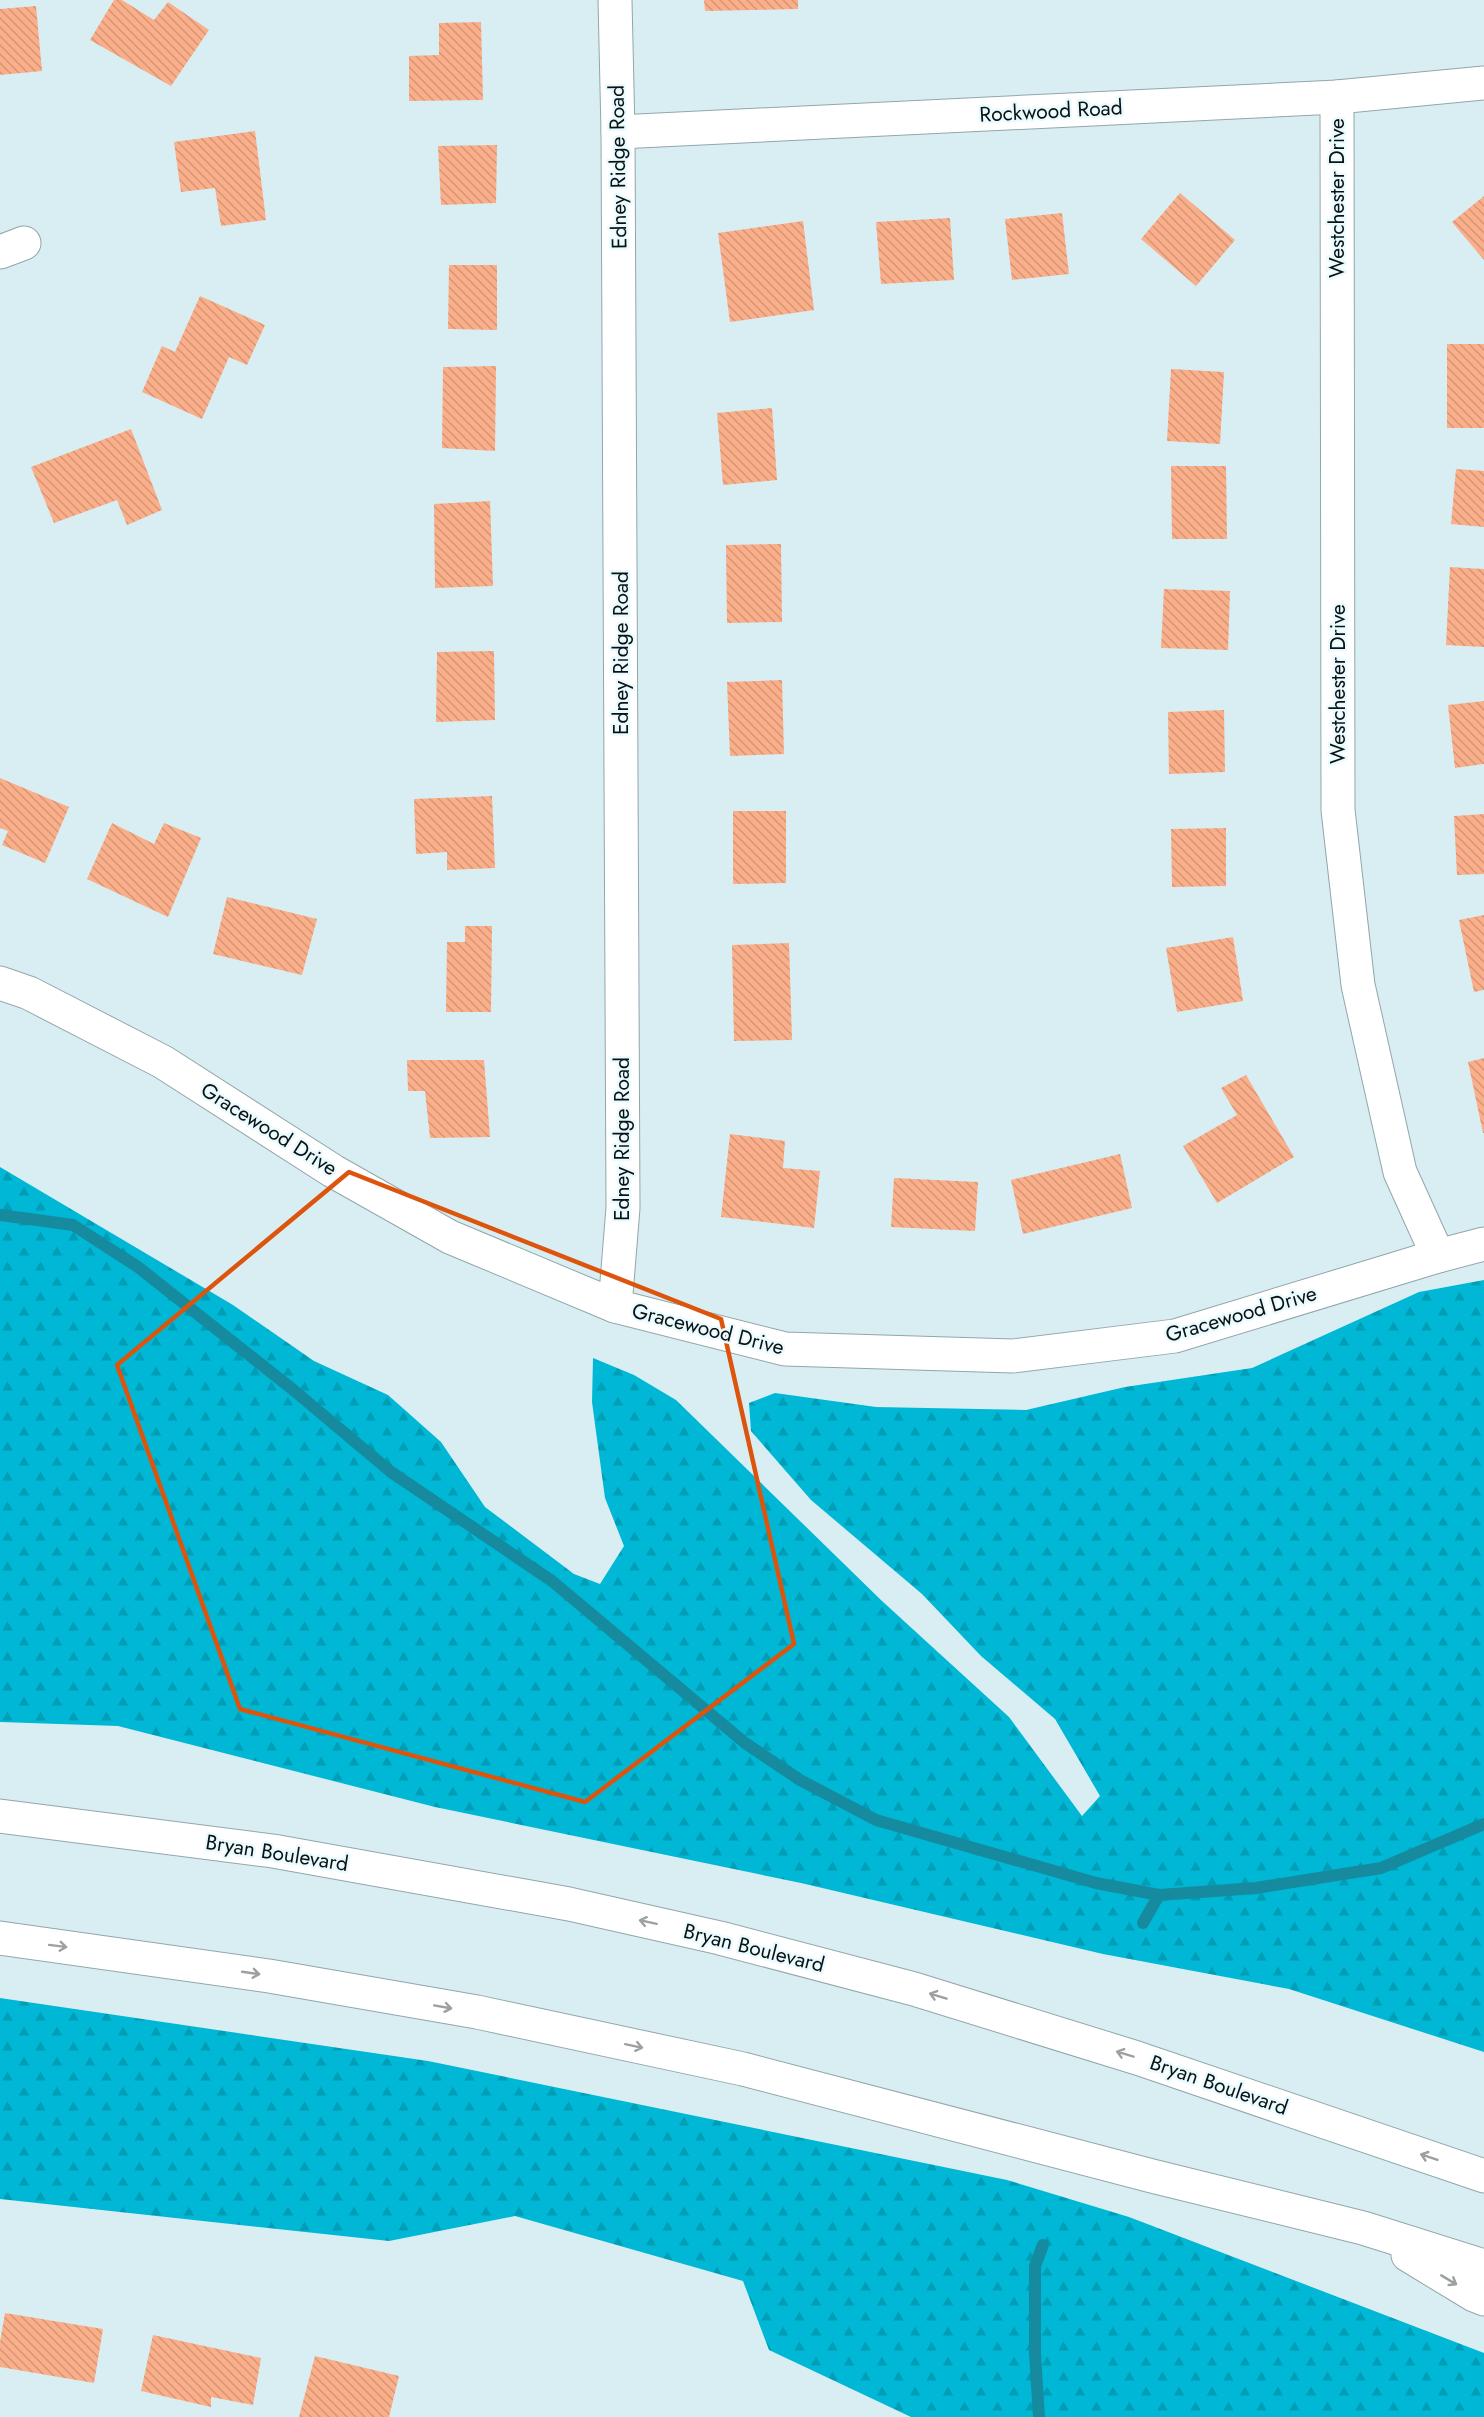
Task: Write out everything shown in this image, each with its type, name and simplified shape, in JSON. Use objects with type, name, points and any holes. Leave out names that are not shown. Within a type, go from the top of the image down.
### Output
[{"type":"main road","name":"Edney Ridge Road","points":[[615,0],[618,132],[623,1208],[615,1306]]},
{"type":"main road","name":"Rockwood Road","points":[[618,132],[1337,97],[1484,83]]},
{"type":"main road","name":"Westchester Drive","points":[[1337,97],[1338,810],[1358,985],[1400,1172],[1438,1256]]},
{"type":"main road","name":"Gracewood Drive","points":[[0,982],[29,993],[163,1062],[333,1171],[450,1237],[615,1306],[785,1350],[1013,1356],[1175,1336],[1438,1256],[1484,1245]]},
{"type":"main road","name":"Bryan Boulevard","points":[[0,1816],[273,1851],[568,1904],[720,1938],[914,1989],[1137,2058],[1484,2176]]},
{"type":"main road","points":[[0,1938],[269,1976],[477,2012],[743,2069],[1152,2176],[1363,2228],[1484,2266]]},
{"type":"main road","points":[[1363,2228],[1484,2299]]},
{"type":"highlighted area","points":[[349,1172],[721,1319],[794,1644],[585,1802],[240,1709],[117,1365]]},
{"type":"green space","points":[[0,1167],[233,1305],[314,1361],[388,1395],[441,1442],[485,1507],[574,1574],[600,1584],[624,1546],[605,1498],[592,1402],[593,1358],[634,1375],[676,1400],[882,1601],[1009,1717],[1082,1816],[1100,1796],[1055,1719],[981,1656],[922,1594],[811,1500],[751,1431],[749,1403],[775,1393],[876,1407],[1026,1410],[1125,1387],[1252,1368],[1419,1292],[1484,1280],[1484,2052],[1289,1989],[1103,1954],[801,1883],[435,1807],[118,1726],[0,1722]]},
{"type":"green space","points":[[0,1998],[428,2061],[1007,2180],[1129,2217],[1484,2353],[1484,2417],[911,2417],[769,2350],[743,2281],[515,2216],[389,2241],[0,2199]]},
{"type":"building","points":[[114,0],[122,0],[154,20],[168,2],[209,30],[171,86],[90,40]]},
{"type":"building","points":[[704,0],[798,0],[798,9],[705,11]]},
{"type":"building","points":[[36,6],[42,71],[0,75],[0,9]]},
{"type":"building","points":[[481,22],[483,100],[409,101],[409,56],[439,55],[439,23]]},
{"type":"building","points":[[255,131],[266,220],[221,226],[215,188],[181,192],[174,142]]},
{"type":"building","points":[[497,145],[496,203],[441,205],[438,146]]},
{"type":"building","points":[[1180,193],[1235,240],[1196,286],[1141,239]]},
{"type":"building","points":[[1484,196],[1484,260],[1452,222]]},
{"type":"building","points":[[1062,213],[1069,274],[1012,280],[1005,219]]},
{"type":"building","points":[[950,218],[954,280],[881,284],[876,222]]},
{"type":"building","points":[[803,221],[814,310],[730,322],[718,233]]},
{"type":"building","points":[[449,265],[497,265],[497,330],[448,329]]},
{"type":"building","points":[[200,296],[265,325],[247,365],[229,357],[202,419],[142,392],[162,346],[175,352]]},
{"type":"building","points":[[1447,344],[1484,344],[1484,428],[1447,428]]},
{"type":"building","points":[[496,366],[495,451],[442,448],[443,367]]},
{"type":"building","points":[[1171,369],[1224,372],[1220,444],[1167,441]]},
{"type":"building","points":[[772,408],[777,480],[723,485],[717,413]]},
{"type":"building","points":[[131,429],[162,510],[127,525],[117,500],[54,523],[31,467]]},
{"type":"building","points":[[1171,466],[1226,466],[1227,539],[1172,539]]},
{"type":"building","points":[[1456,469],[1484,471],[1484,527],[1451,524]]},
{"type":"building","points":[[490,501],[493,586],[435,588],[434,504]]},
{"type":"building","points":[[781,544],[782,622],[727,623],[726,545]]},
{"type":"building","points":[[1450,567],[1484,569],[1484,647],[1446,645]]},
{"type":"building","points":[[1164,589],[1230,591],[1228,650],[1161,648]]},
{"type":"building","points":[[494,651],[495,720],[436,722],[437,652]]},
{"type":"building","points":[[782,680],[784,754],[730,756],[727,682]]},
{"type":"building","points":[[1484,701],[1484,764],[1455,768],[1448,705]]},
{"type":"building","points":[[1224,710],[1225,772],[1169,774],[1168,712]]},
{"type":"building","points":[[0,778],[69,807],[45,863],[2,845],[8,831],[0,828]]},
{"type":"building","points":[[492,796],[495,868],[447,870],[447,852],[416,854],[414,799]]},
{"type":"building","points":[[733,811],[786,811],[786,883],[733,884]]},
{"type":"building","points":[[1484,814],[1484,874],[1457,875],[1454,816]]},
{"type":"building","points":[[112,823],[154,844],[164,823],[201,838],[168,917],[87,879]]},
{"type":"building","points":[[1226,828],[1226,886],[1172,887],[1171,829]]},
{"type":"building","points":[[227,897],[317,919],[302,975],[213,954]]},
{"type":"building","points":[[1484,915],[1484,990],[1474,992],[1459,920]]},
{"type":"building","points":[[465,926],[492,926],[491,1012],[446,1012],[447,942],[465,942]]},
{"type":"building","points":[[1233,937],[1243,1001],[1177,1012],[1166,948]]},
{"type":"building","points":[[789,943],[792,1040],[734,1041],[732,945]]},
{"type":"building","points":[[1484,1058],[1484,1133],[1483,1133],[1468,1062]]},
{"type":"building","points":[[407,1060],[484,1060],[490,1137],[430,1138],[425,1091],[408,1091]]},
{"type":"building","points":[[1246,1075],[1294,1157],[1217,1203],[1183,1146],[1237,1115],[1221,1088]]},
{"type":"building","points":[[730,1134],[785,1141],[783,1168],[820,1171],[814,1228],[721,1217]]},
{"type":"building","points":[[1120,1154],[1132,1208],[1023,1234],[1011,1180]]},
{"type":"building","points":[[894,1178],[978,1182],[975,1231],[891,1227]]},
{"type":"building","points":[[5,2313],[103,2329],[94,2383],[0,2367],[0,2342]]},
{"type":"building","points":[[153,2335],[261,2358],[253,2405],[211,2397],[211,2407],[141,2391]]},
{"type":"building","points":[[315,2356],[399,2376],[389,2417],[299,2417]]},
{"type":"waterway","points":[[0,1215],[73,1225],[138,1267],[291,1388],[391,1472],[552,1581],[745,1743],[800,1780],[876,1820],[1096,1883],[1159,1895],[1256,1888],[1381,1868],[1484,1824]]},
{"type":"waterway","points":[[1143,1923],[1159,1895]]},
{"type":"waterway","points":[[1039,2417],[1035,2353],[1035,2266],[1043,2245]]}]
